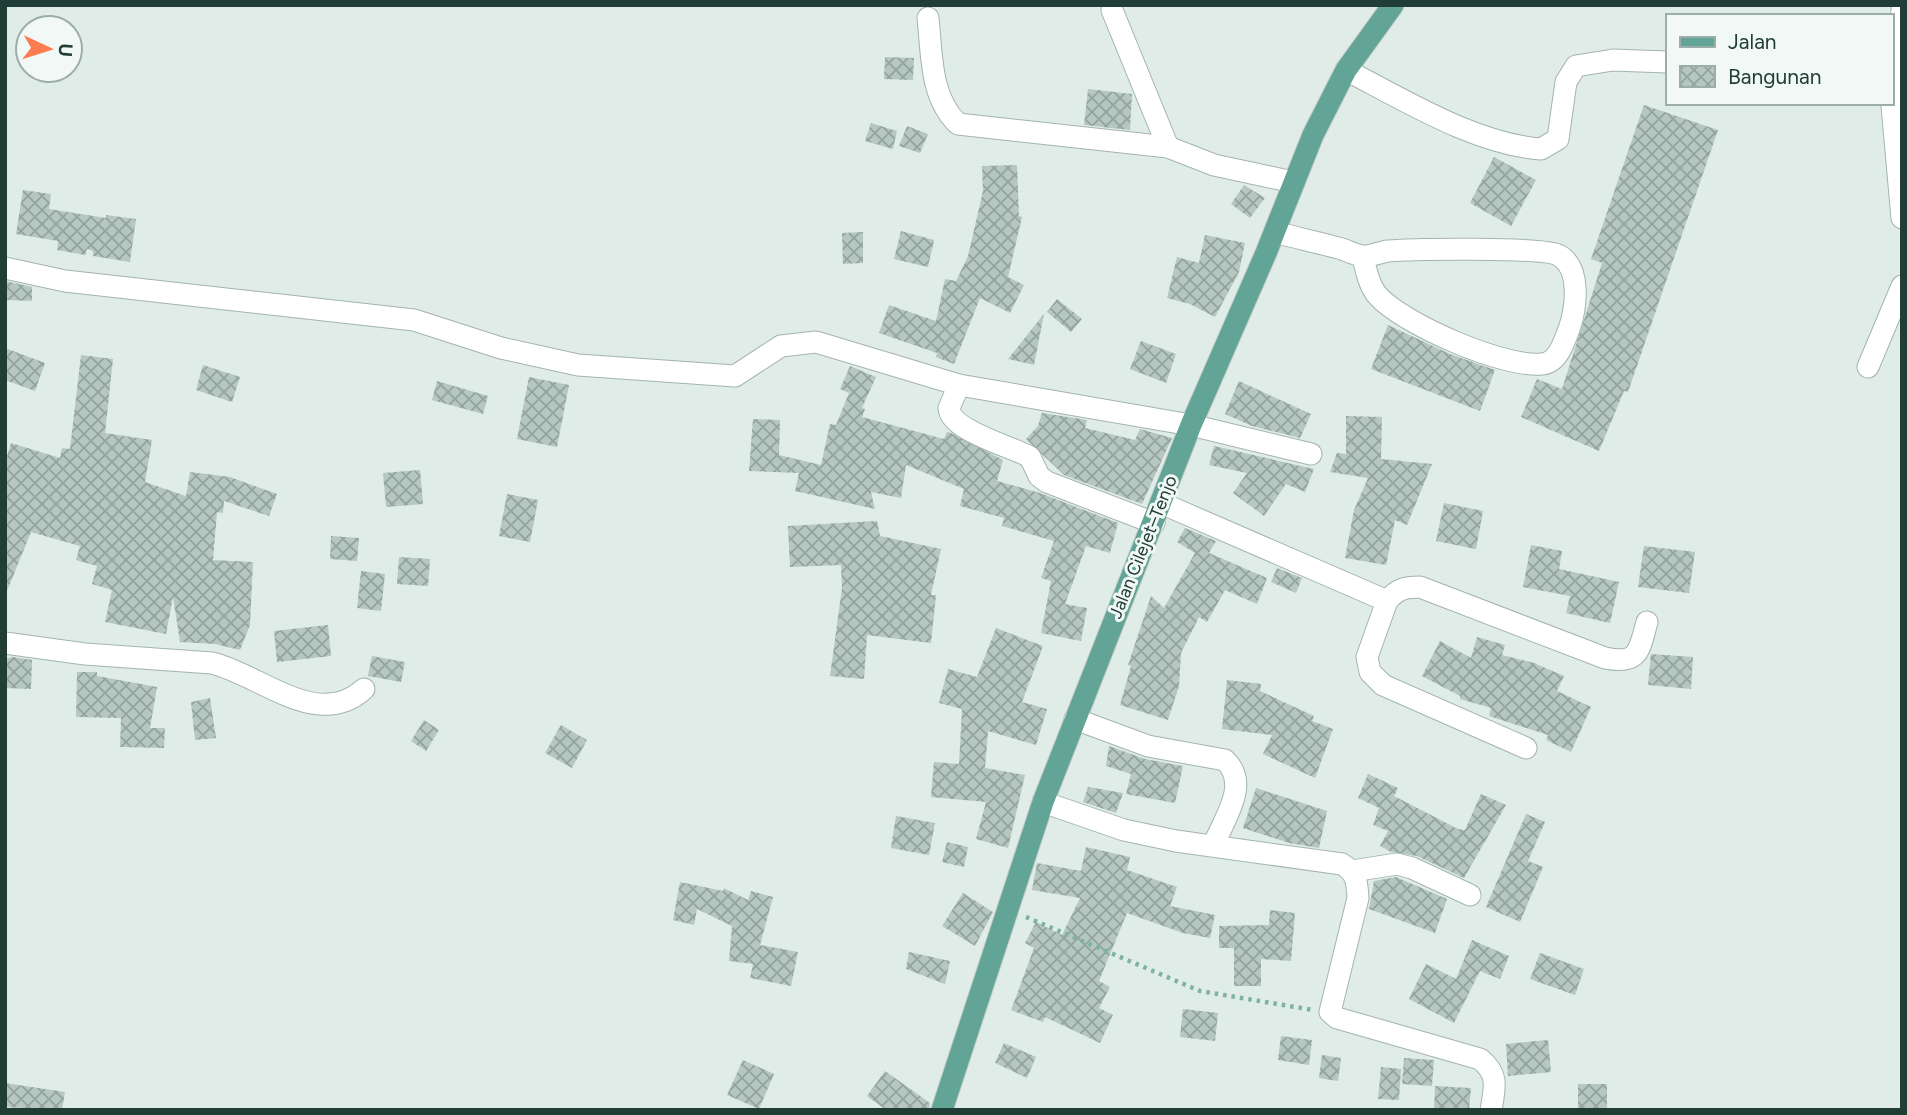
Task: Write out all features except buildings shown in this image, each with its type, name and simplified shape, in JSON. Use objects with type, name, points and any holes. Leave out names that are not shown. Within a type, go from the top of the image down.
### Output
[{"type":"main road","name":"Jalan Cilejet–Tenjo","points":[[942,1110],[1010,910],[1043,802],[1191,425],[1275,232],[1293,183],[1346,70],[1393,5]]},
{"type":"street","points":[[1112,10],[1168,147]]},
{"type":"street","points":[[1893,78],[1902,10]]},
{"type":"street","points":[[928,18],[937,94],[945,111],[958,124],[1168,147],[1214,165],[1293,183]]},
{"type":"street","points":[[1346,70],[1450,122],[1499,139],[1541,149],[1558,139],[1566,82],[1576,66],[1613,60],[1666,62]]},
{"type":"street","points":[[1892,105],[1902,218]]},
{"type":"street","points":[[1275,232],[1363,257],[1389,251],[1537,251],[1558,255],[1572,272],[1574,300],[1573,315],[1560,351],[1547,364],[1528,366],[1446,337],[1399,316],[1375,294],[1363,257]]},
{"type":"street","points":[[5,268],[65,281],[414,320],[501,348],[578,365],[735,376],[781,346],[816,342],[958,385],[1191,425],[1311,454]]},
{"type":"street","points":[[1868,367],[1902,286]]},
{"type":"street","points":[[958,385],[949,408],[953,418],[988,440],[1030,457],[1040,476],[1047,482],[1157,513],[1387,601]]},
{"type":"street","points":[[1527,748],[1383,685],[1370,672],[1367,657],[1387,601],[1394,592],[1405,587],[1420,587],[1605,658],[1623,662],[1633,658],[1641,646],[1647,622]]},
{"type":"street","points":[[5,643],[85,654],[212,663],[232,668],[295,699],[317,705],[340,705],[364,689]]},
{"type":"street","points":[[1075,719],[1148,746],[1225,760],[1237,776],[1237,789],[1214,844]]},
{"type":"street","points":[[1043,802],[1124,830],[1176,841],[1214,844],[1342,864],[1352,871],[1357,881],[1357,898],[1330,1012],[1337,1018],[1480,1059],[1491,1068],[1496,1080],[1491,1110]]},
{"type":"street","points":[[1352,871],[1405,866],[1470,895]]},
{"type":"path","points":[[1010,910],[1200,991],[1263,1004],[1330,1012]]}]
